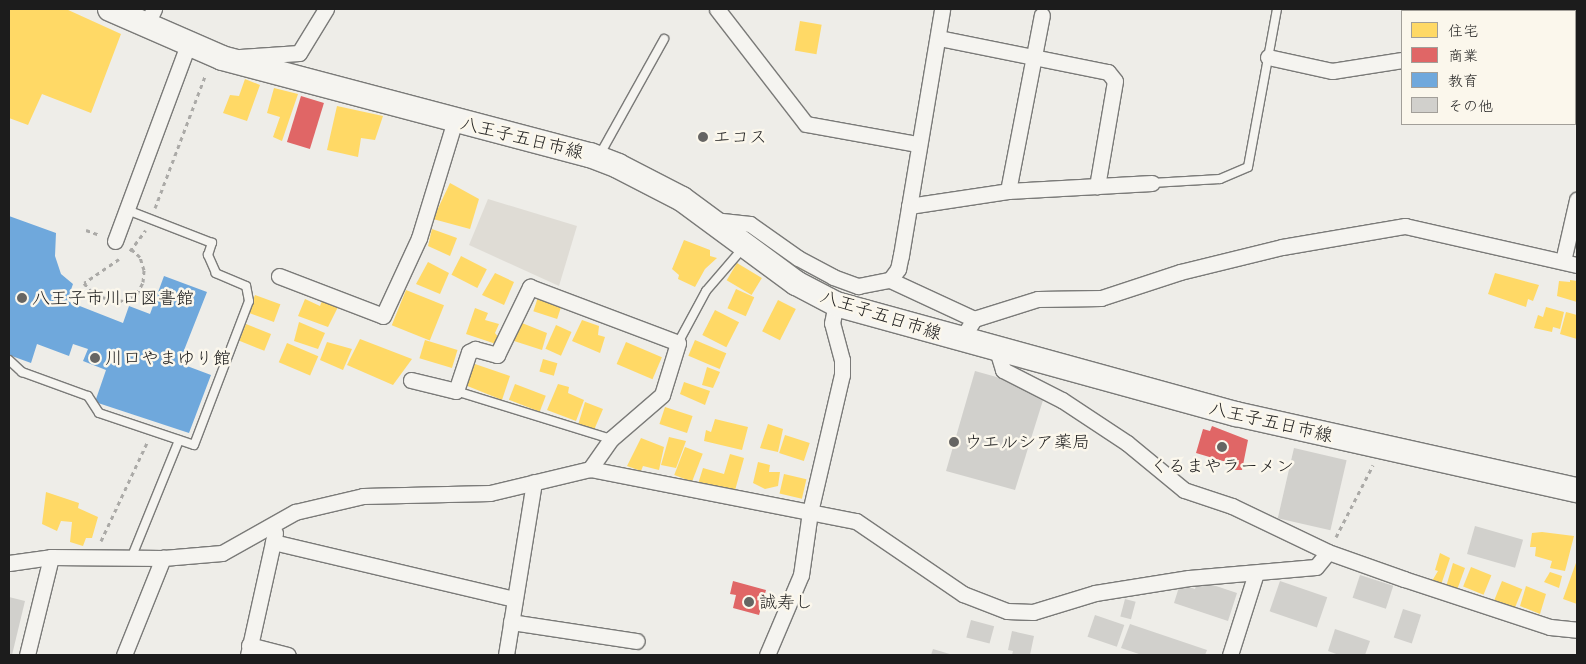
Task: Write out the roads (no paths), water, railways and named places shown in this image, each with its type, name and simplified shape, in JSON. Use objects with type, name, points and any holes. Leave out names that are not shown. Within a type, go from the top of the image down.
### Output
[{"type":"main road","name":"八王子五日市線","points":[[110,9],[150,17],[188,45],[218,56],[598,158],[647,178],[712,220],[796,282],[836,304],[997,350],[1236,414],[1577,490]]},
{"type":"street","points":[[218,56],[299,53],[326,9]]},
{"type":"street","points":[[717,9],[806,124],[917,144]]},
{"type":"street","points":[[890,280],[898,269],[917,144],[939,38],[942,9]]},
{"type":"street","points":[[1008,191],[1042,15]]},
{"type":"street","points":[[939,38],[1108,72],[1115,81],[1097,186]]},
{"type":"street","points":[[115,241],[188,45]]},
{"type":"street","points":[[1268,57],[1332,71],[1401,60]]},
{"type":"street","points":[[279,276],[383,316],[419,238],[455,120]]},
{"type":"street","points":[[909,206],[1008,191],[1152,182]]},
{"type":"street","points":[[961,340],[974,319],[1038,299],[1101,298],[1180,272],[1282,248],[1405,226],[1570,263],[1577,200]]},
{"type":"street","points":[[712,220],[750,224],[798,258],[833,277],[858,286],[890,280],[974,319]]},
{"type":"street","points":[[411,380],[456,391],[469,352],[475,350],[497,355],[530,287],[678,343],[662,395],[611,439],[590,470]]},
{"type":"street","points":[[767,655],[798,588],[810,512],[842,375],[842,360],[832,324],[836,304]]},
{"type":"street","points":[[997,350],[1003,370],[1062,400],[1128,443],[1184,490],[1232,506],[1328,552],[1550,627],[1577,630]]},
{"type":"street","points":[[9,563],[51,557],[132,556],[163,558],[222,553],[294,512],[363,496],[490,493],[590,470],[856,521],[962,594],[1007,612],[1033,612],[1095,593],[1189,578],[1316,567],[1328,552]]},
{"type":"street","points":[[506,655],[534,482]]},
{"type":"street","points":[[277,522],[248,650],[288,655]]},
{"type":"street","points":[[273,542],[514,599]]},
{"type":"street","points":[[27,655],[51,557]]},
{"type":"street","points":[[124,655],[163,558]]},
{"type":"street","points":[[1230,655],[1256,573]]},
{"type":"street","points":[[511,622],[638,641]]},
{"type":"lane","points":[[1152,182],[1220,179],[1248,167],[1277,9]]},
{"type":"lane","points":[[598,158],[664,39]]},
{"type":"lane","points":[[9,360],[22,372],[88,396],[99,412],[194,445],[249,301],[246,286],[216,273],[208,254],[212,243],[127,210]]},
{"type":"lane","points":[[678,343],[706,291],[746,246]]},
{"type":"lane","points":[[456,391],[611,439]]},
{"type":"lane","points":[[132,556],[179,440]]},
{"type":"place","name":"エコス","points":[[703,137]]},
{"type":"place","name":"八王子市川口図書館","points":[[22,298]]},
{"type":"place","name":"川口やまゆり館","points":[[95,358]]},
{"type":"place","name":"ウエルシア薬局","points":[[954,442]]},
{"type":"place","name":"くるまやラーメン","points":[[1222,447]]},
{"type":"place","name":"誠寿し","points":[[749,602]]}]
